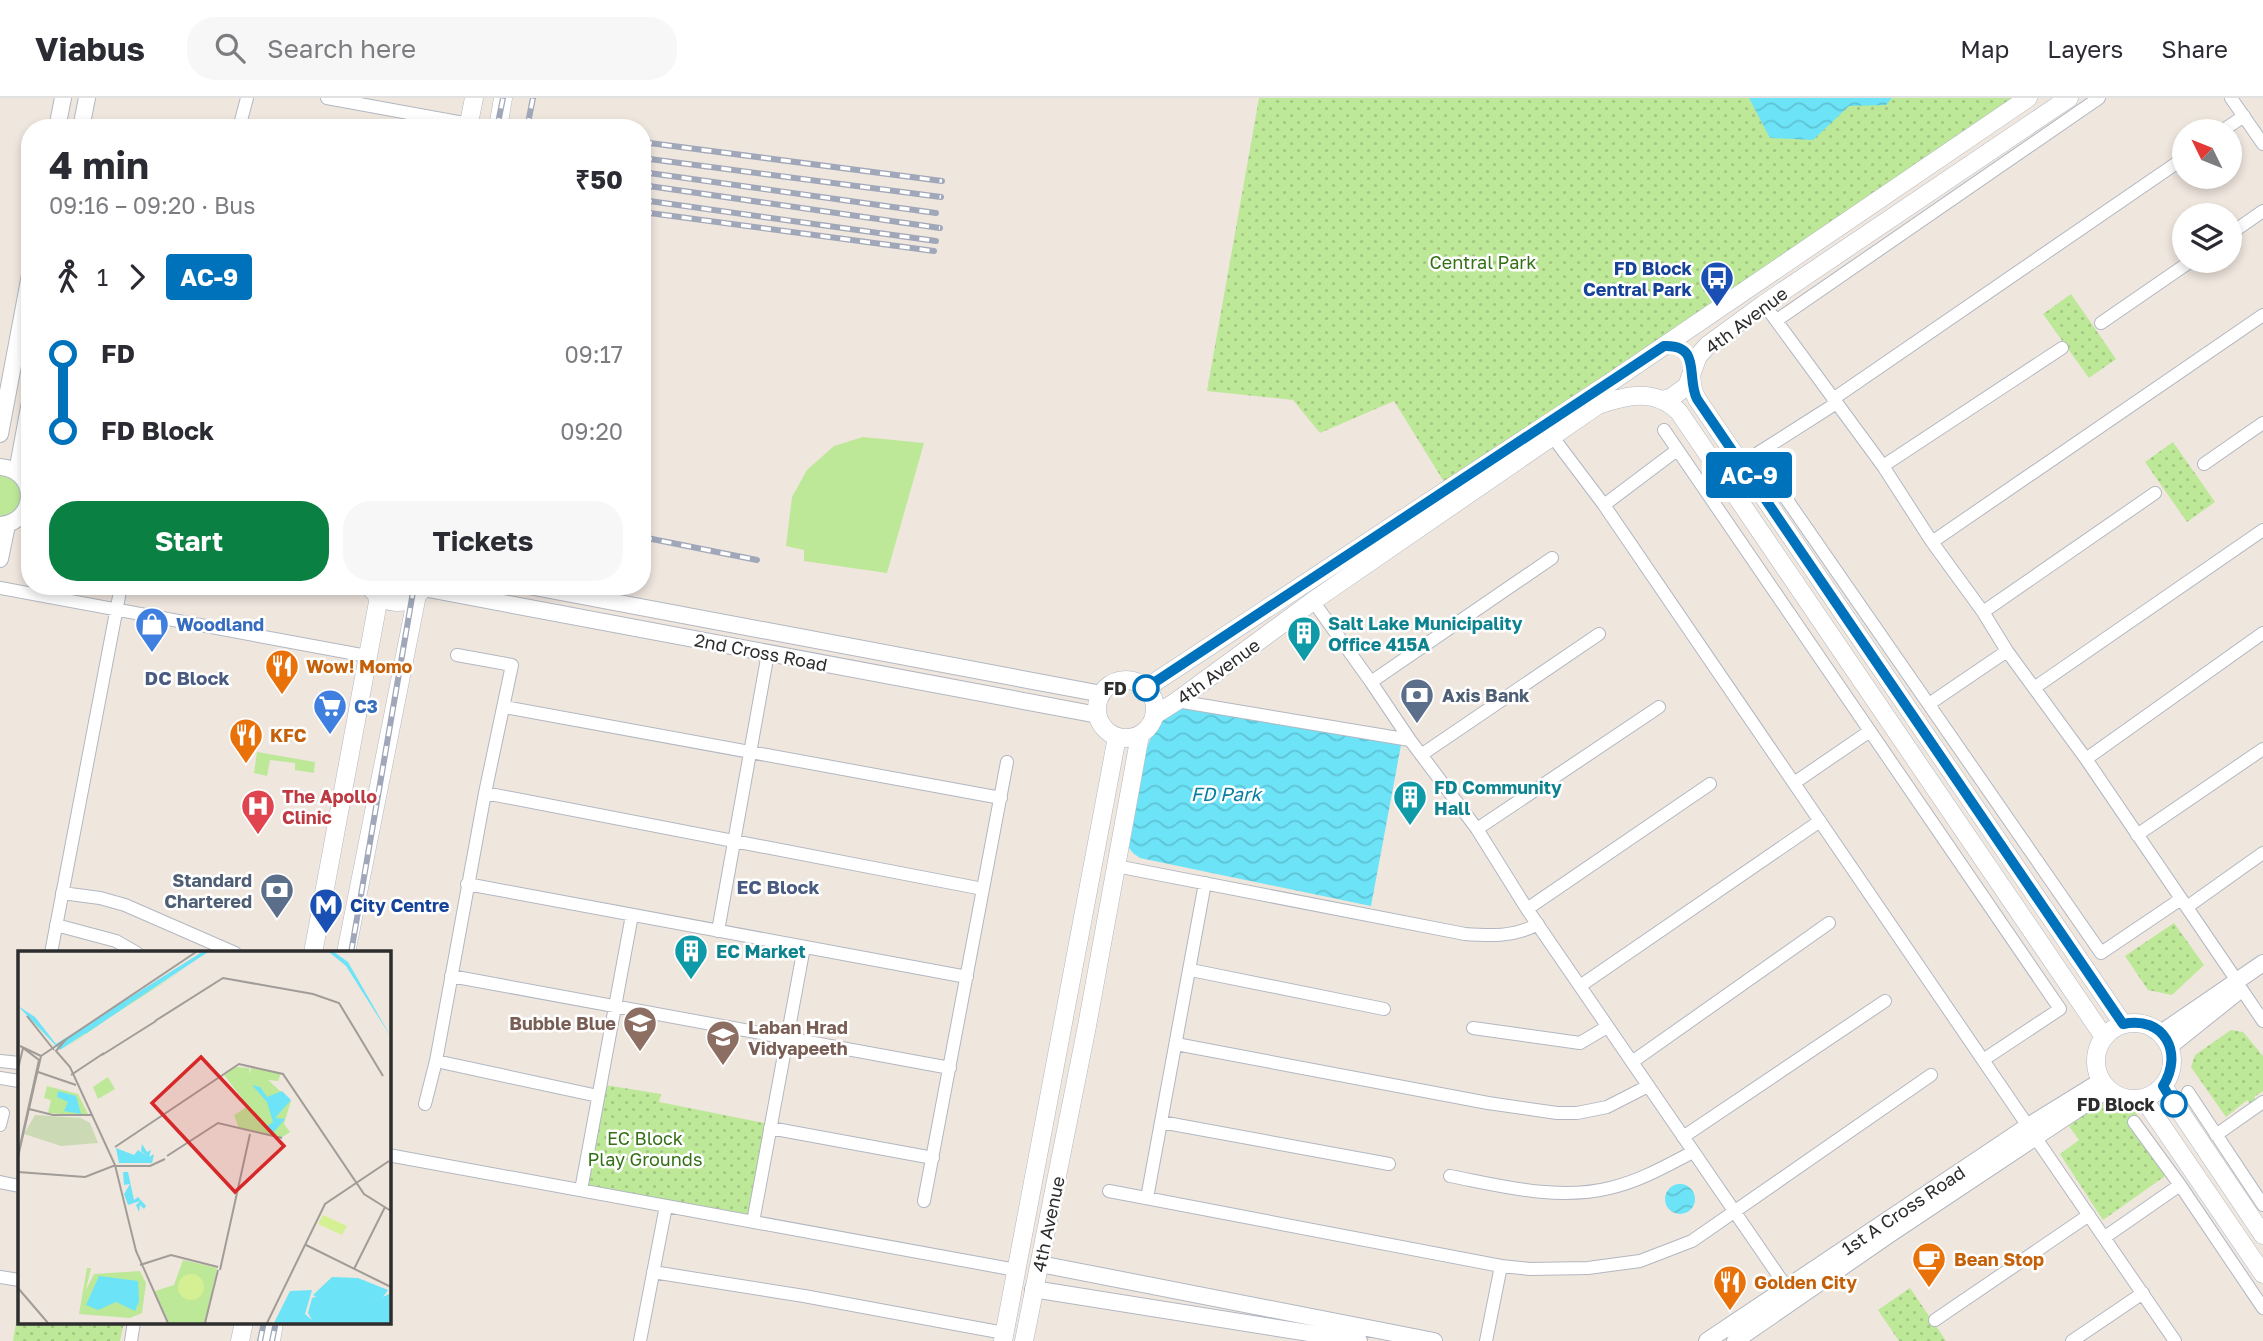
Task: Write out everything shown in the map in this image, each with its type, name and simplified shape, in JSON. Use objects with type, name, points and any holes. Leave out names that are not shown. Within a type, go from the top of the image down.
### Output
[{"type":"main road","points":[[470,119],[474,98]]},
{"type":"main road","points":[[500,119],[503,98]]},
{"type":"main road","name":"4th Avenue","points":[[1155,715],[1313,601],[1370,551],[1640,362],[2028,98]]},
{"type":"main road","name":"4th Avenue","points":[[1146,688],[1370,551],[1598,405],[1625,396],[1655,398],[1681,391],[1692,374],[1698,356],[1708,345],[1764,304],[2069,98]]},
{"type":"main road","points":[[1664,346],[1681,349],[1692,361],[1693,390],[1697,399],[2123,1024]]},
{"type":"main road","points":[[1640,362],[1635,381],[1639,390],[1671,405],[1679,412],[2104,1037]]},
{"type":"main road","points":[[313,951],[367,656],[373,595]]},
{"type":"main road","points":[[379,595],[391,603],[406,602],[415,595]]},
{"type":"main road","points":[[346,951],[420,595]]},
{"type":"main road","points":[[1124,680],[1137,682],[1152,696],[1155,705],[1152,723],[1140,735],[1127,739],[1117,737],[1100,723],[1098,703],[1102,694],[1108,687],[1124,680]]},
{"type":"main road","name":"4th Avenue","points":[[1024,1341],[1087,1026],[1140,735]]},
{"type":"main road","name":"4th Avenue","points":[[1004,1337],[1117,737]]},
{"type":"main road","points":[[1063,1020],[1087,1026]]},
{"type":"main road","points":[[2143,1023],[2166,1040],[2173,1063],[2170,1076],[2163,1086],[2143,1098],[2129,1099],[2117,1095],[2105,1085],[2097,1071],[2096,1057],[2104,1037],[2123,1024],[2143,1023]]},
{"type":"main road","points":[[2163,1086],[2263,1235]]},
{"type":"main road","points":[[2143,1098],[2263,1274]]},
{"type":"main road","points":[[1033,1182],[1056,1184]]},
{"type":"street","points":[[59,119],[63,98]]},
{"type":"street","points":[[83,119],[87,98]]},
{"type":"street","points":[[242,119],[247,98]]},
{"type":"street","points":[[327,98],[434,119]]},
{"type":"street","points":[[1777,320],[2099,98]]},
{"type":"street","points":[[2231,98],[2263,144]]},
{"type":"street","points":[[2240,119],[2244,116]]},
{"type":"street","points":[[2172,166],[1758,453],[1758,457],[2101,953],[2263,853]]},
{"type":"street","points":[[2242,226],[2263,211]]},
{"type":"street","points":[[2101,323],[2174,273]]},
{"type":"street","points":[[1764,304],[1883,466],[1932,542],[2085,759],[2263,1021]]},
{"type":"street","points":[[1932,542],[2263,315]]},
{"type":"street","points":[[0,434],[21,323]]},
{"type":"street","points":[[1883,466],[2062,348]]},
{"type":"street","points":[[2204,464],[2263,423]]},
{"type":"street","points":[[1664,430],[2060,1009],[1983,1060]]},
{"type":"street","points":[[1552,436],[1604,505],[2175,1341]]},
{"type":"street","points":[[17,472],[21,450]]},
{"type":"street","points":[[1604,505],[1677,450]]},
{"type":"street","points":[[0,467],[17,472],[21,477]]},
{"type":"street","points":[[1983,612],[2155,493]]},
{"type":"street","points":[[0,559],[3,525],[21,517]]},
{"type":"street","points":[[2034,688],[2263,530]]},
{"type":"street","points":[[1371,682],[1552,558]]},
{"type":"street","points":[[0,589],[21,593]]},
{"type":"street","points":[[35,595],[367,656]]},
{"type":"street","points":[[51,951],[119,595]]},
{"type":"street","name":"2nd Cross Road","points":[[449,595],[1098,715]]},
{"type":"street","name":"2nd Cross Road","points":[[577,595],[1102,694]]},
{"type":"street","points":[[1313,601],[1410,740],[1478,830],[1527,909],[1787,1288]]},
{"type":"street","points":[[682,637],[685,615]]},
{"type":"street","points":[[2085,759],[2263,633]]},
{"type":"street","points":[[1421,755],[1599,634]]},
{"type":"street","points":[[1929,704],[2007,651]]},
{"type":"street","points":[[718,931],[768,653]]},
{"type":"street","points":[[425,1104],[436,1061],[467,884],[512,665],[457,655]]},
{"type":"street","points":[[1177,701],[1410,740]]},
{"type":"street","points":[[505,707],[1001,798]]},
{"type":"street","points":[[1478,830],[1659,707]]},
{"type":"street","points":[[1794,783],[1870,731]]},
{"type":"street","points":[[2137,835],[2263,748]]},
{"type":"street","points":[[925,1201],[1007,762]]},
{"type":"street","points":[[1527,909],[1710,783]]},
{"type":"street","points":[[485,793],[983,889]]},
{"type":"street","points":[[1580,986],[1820,821]]},
{"type":"street","points":[[1116,866],[1465,934],[1500,936],[1516,934],[1538,925]]},
{"type":"street","points":[[1147,1198],[1205,883]]},
{"type":"street","points":[[467,884],[967,977]]},
{"type":"street","points":[[62,893],[100,898],[125,905],[230,951]]},
{"type":"street","points":[[581,1190],[632,915]]},
{"type":"street","points":[[1632,1062],[1829,923]]},
{"type":"street","points":[[57,925],[116,941],[134,951]]},
{"type":"street","points":[[753,1222],[804,947]]},
{"type":"street","points":[[2166,1040],[2239,985],[2263,963]]},
{"type":"street","points":[[1191,970],[1384,1009]]},
{"type":"street","points":[[2239,985],[2263,975]]},
{"type":"street","points":[[452,976],[950,1068]]},
{"type":"street","points":[[1683,1137],[1885,1001]]},
{"type":"street","points":[[1474,1028],[1580,1042],[1607,1027]]},
{"type":"street","points":[[1176,1044],[1488,1103],[1557,1113],[1577,1114],[1607,1107],[1648,1086]]},
{"type":"street","points":[[0,1061],[18,1063]]},
{"type":"street","points":[[436,1061],[598,1096]]},
{"type":"street","points":[[1109,1191],[1501,1266],[1558,1270],[1640,1261],[1692,1241],[1931,1075]]},
{"type":"street","points":[[0,1078],[18,1081]]},
{"type":"street","name":"1st A Cross Road","points":[[1735,1341],[1845,1257],[2105,1085]]},
{"type":"street","points":[[2188,1093],[2263,1205]]},
{"type":"street","points":[[2216,1135],[2263,1102]]},
{"type":"street","points":[[1161,1122],[1389,1164]]},
{"type":"street","points":[[2134,1122],[2263,1308]]},
{"type":"street","points":[[770,1128],[933,1158]]},
{"type":"street","points":[[1450,1176],[1513,1188],[1576,1193],[1609,1188],[1644,1177],[1693,1152]]},
{"type":"street","points":[[390,1155],[1016,1270]]},
{"type":"street","points":[[0,1182],[18,1186]]},
{"type":"street","points":[[2105,1237],[2180,1185]]},
{"type":"street","points":[[640,1341],[666,1206]]},
{"type":"street","points":[[1935,1320],[2090,1215]]},
{"type":"street","name":"1st A Cross Road","points":[[1707,1341],[1787,1288],[1845,1257]]},
{"type":"street","points":[[1040,1264],[1331,1328],[1359,1341]]},
{"type":"street","points":[[1486,1341],[1501,1266]]},
{"type":"street","points":[[653,1272],[818,1299],[1004,1337]]},
{"type":"street","points":[[0,1277],[18,1280]]},
{"type":"street","points":[[1033,1289],[1434,1341]]},
{"type":"street","points":[[2072,1341],[2143,1293]]},
{"type":"green space","name":"Central Park","points":[[1259,98],[2019,98],[1446,485],[1394,401],[1320,433],[1293,400],[1207,391]]},
{"type":"green space","points":[[2071,294],[2116,359],[2089,378],[2043,314]]},
{"type":"green space","points":[[863,437],[924,443],[887,573],[804,561],[804,550],[786,546],[792,497],[807,470],[834,446]]},
{"type":"green space","points":[[2173,442],[2215,502],[2187,522],[2145,462]]},
{"type":"green space","points":[[0,474],[17,482],[21,500],[16,510],[0,518]]},
{"type":"green space","points":[[257,752],[315,762],[314,773],[295,770],[295,763],[270,760],[267,776],[254,773]]},
{"type":"green space","points":[[2174,923],[2204,965],[2172,995],[2148,990],[2125,956]]},
{"type":"green space","points":[[2231,1030],[2243,1032],[2263,1056],[2263,1091],[2254,1097],[2259,1103],[2253,1107],[2247,1100],[2226,1117],[2191,1067],[2195,1055]]},
{"type":"green space","name":"EC Block Play Grounds","points":[[605,1085],[661,1094],[659,1102],[769,1124],[751,1218],[585,1187]]},
{"type":"green space","points":[[2106,1100],[2135,1111],[2168,1174],[2103,1220],[2060,1154],[2079,1140],[2069,1126]]},
{"type":"green space","points":[[1910,1288],[1946,1341],[1899,1341],[1878,1310]]},
{"type":"green space","points":[[18,1310],[18,1324],[124,1324],[120,1341],[13,1341]]},
{"type":"water","points":[[1749,98],[1892,98],[1886,105],[1849,106],[1813,140],[1770,138]]},
{"type":"water","name":"FD Park","points":[[1193,703],[1401,745],[1371,906],[1140,858],[1133,853],[1129,848],[1151,738],[1164,719]]},
{"type":"water","points":[[1680,1184],[1686,1185],[1694,1193],[1694,1205],[1686,1213],[1680,1214],[1674,1213],[1666,1205],[1665,1199],[1666,1193],[1674,1185]]},
{"type":"railway","points":[[499,119],[503,98]]},
{"type":"railway","points":[[529,119],[533,98]]},
{"type":"railway","points":[[651,143],[942,181]]},
{"type":"railway","points":[[651,159],[941,197]]},
{"type":"railway","points":[[651,173],[936,213]]},
{"type":"railway","points":[[651,186],[940,228]]},
{"type":"railway","points":[[651,201],[936,241]]},
{"type":"railway","points":[[651,213],[934,251]]},
{"type":"railway","points":[[651,539],[757,560]]},
{"type":"railway","points":[[351,951],[412,595]]},
{"type":"railway","points":[[260,1341],[264,1324]]},
{"type":"railway","points":[[272,1341],[276,1324]]},
{"type":"bus line","name":"AC-9","points":[[1146,688],[1664,346],[1681,349],[1692,361],[1691,379],[1697,399],[2123,1024],[2143,1023],[2155,1028],[2165,1037],[2170,1046],[2173,1063],[2170,1076],[2163,1086],[2174,1104]]},
{"type":"place","name":"FD Block Central Park","points":[[1717,308]]},
{"type":"place","name":"Woodland","points":[[152,654]]},
{"type":"place","name":"Salt Lake Municipality Office 415A","points":[[1304,663]]},
{"type":"place","name":"FD","points":[[1146,688]]},
{"type":"place","name":"Wow! Momo","points":[[282,696]]},
{"type":"place","name":"Axis Bank","points":[[1417,725]]},
{"type":"place","name":"C3","points":[[330,736]]},
{"type":"place","name":"KFC","points":[[246,765]]},
{"type":"place","name":"FD Community Hall","points":[[1410,827]]},
{"type":"place","name":"The Apollo Clinic","points":[[258,836]]},
{"type":"place","name":"Standard Chartered","points":[[277,920]]},
{"type":"place","name":"City Centre","points":[[326,935]]},
{"type":"place","name":"EC Market","points":[[691,981]]},
{"type":"place","name":"Bubble Blue","points":[[640,1053]]},
{"type":"place","name":"Laban Hrad Vidyapeeth","points":[[723,1067]]},
{"type":"place","name":"FD Block","points":[[2174,1104]]},
{"type":"place","name":"Bean Stop","points":[[1929,1289]]},
{"type":"place","name":"Golden City","points":[[1730,1312]]},
{"type":"district","name":"DC Block","points":[[187,677]]},
{"type":"district","name":"EC Block","points":[[778,886]]}]
